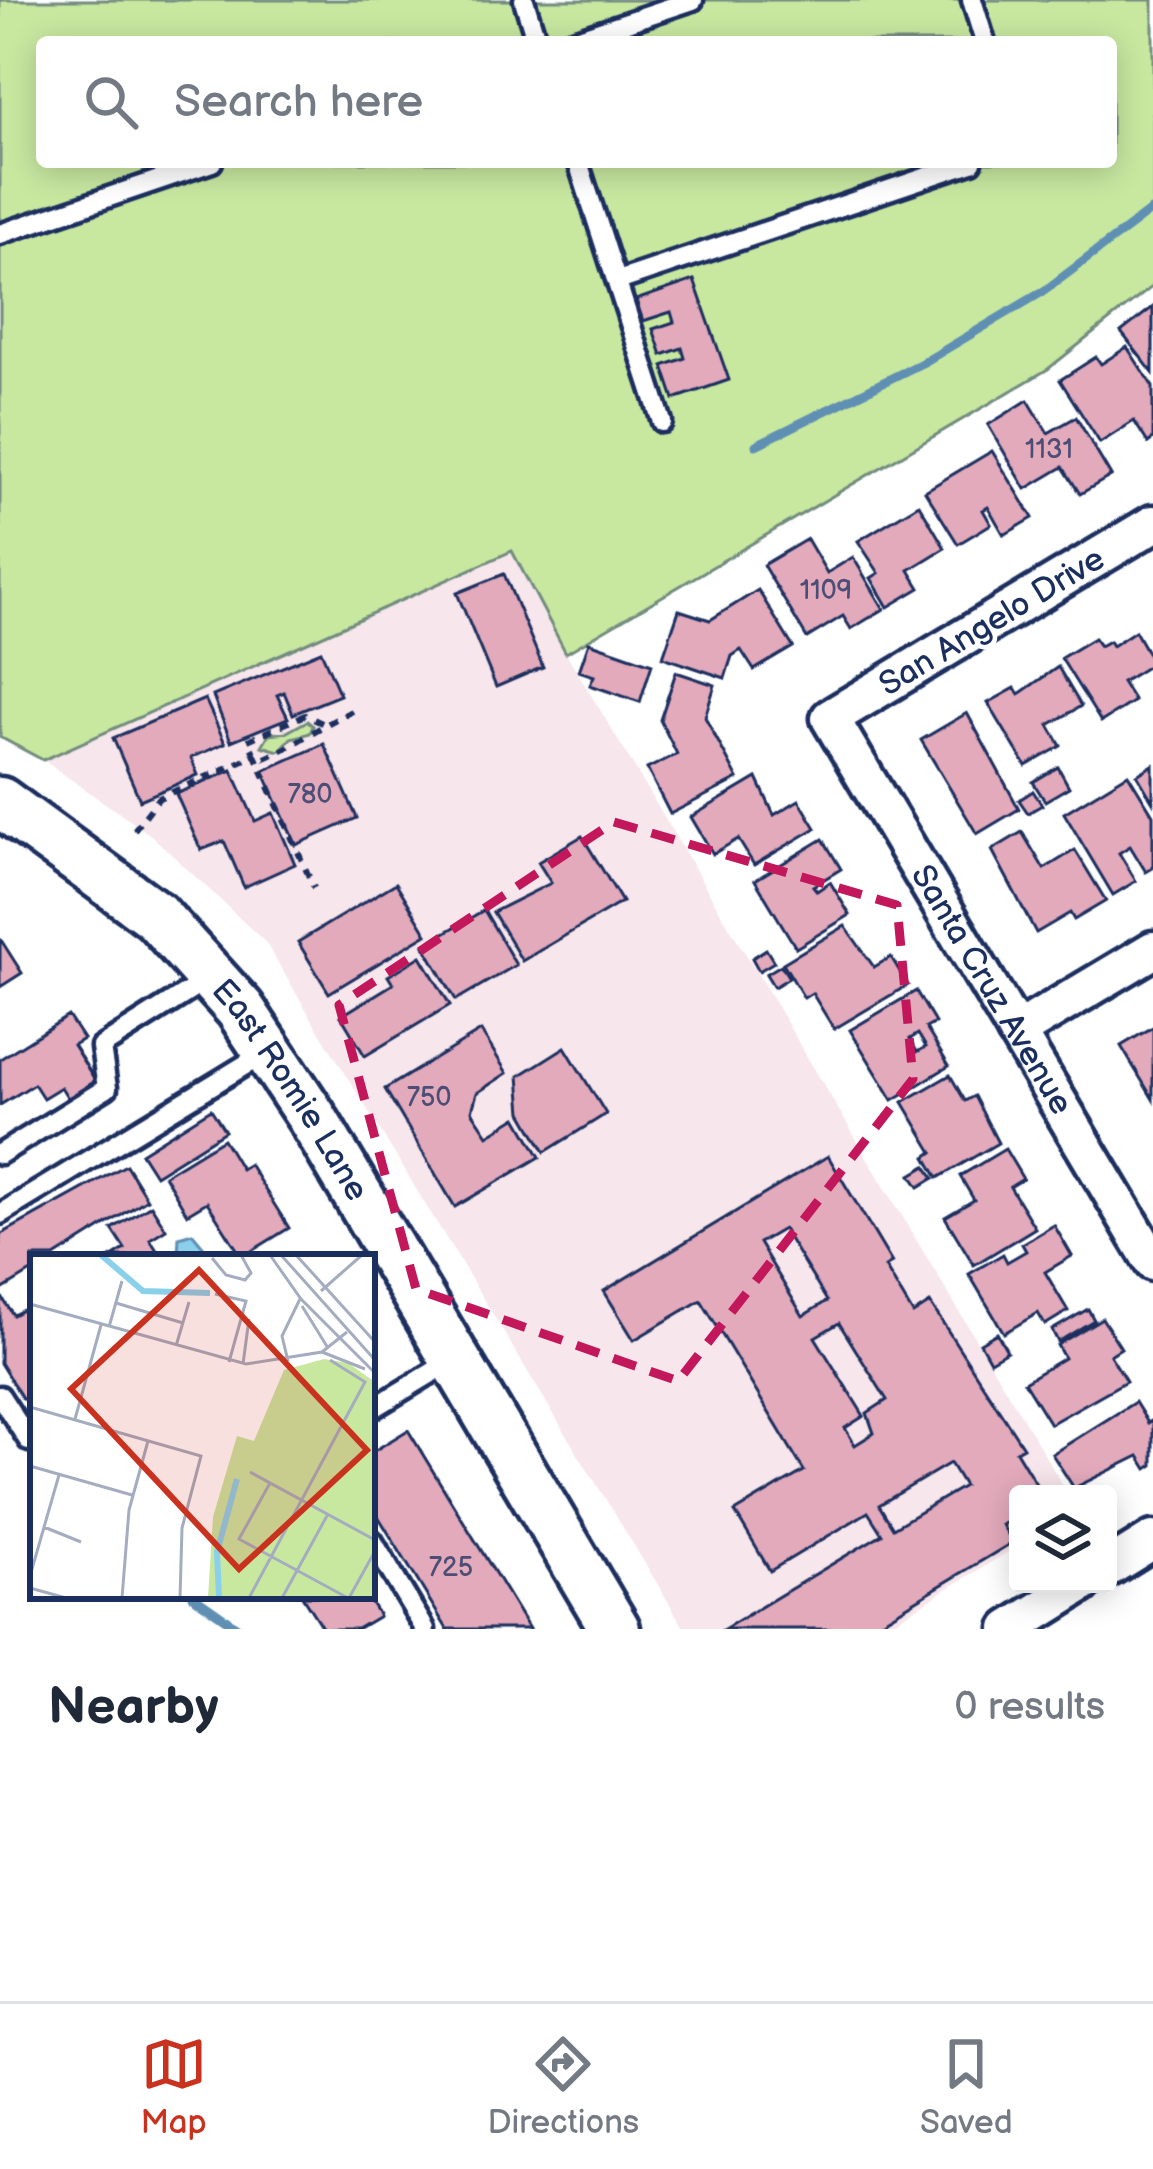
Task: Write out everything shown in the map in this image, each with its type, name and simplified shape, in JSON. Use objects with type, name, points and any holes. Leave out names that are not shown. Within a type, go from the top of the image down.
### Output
[{"type":"main road","name":"East Romie Lane","points":[[0,802],[114,880],[214,975],[270,1049],[615,1629]]},
{"type":"street","name":"San Angelo Drive","points":[[830,718],[1153,524]]},
{"type":"street","name":"Santa Cruz Avenue","points":[[830,718],[1153,1262]]},
{"type":"street","points":[[1016,1032],[1153,950]]},
{"type":"street","points":[[1117,1562],[1153,1540]]},
{"type":"street","points":[[1010,1629],[1068,1593]]},
{"type":"lane","points":[[524,0],[535,36]]},
{"type":"lane","points":[[585,36],[694,0]]},
{"type":"lane","points":[[972,0],[984,36]]},
{"type":"lane","points":[[0,234],[194,168]]},
{"type":"lane","points":[[580,168],[662,422]]},
{"type":"lane","points":[[618,281],[954,168]]},
{"type":"lane","points":[[0,1154],[107,1088],[101,1047],[214,975]]},
{"type":"lane","points":[[0,1214],[270,1049]]},
{"type":"lane","points":[[375,1407],[453,1360]]},
{"type":"lane","points":[[0,1396],[29,1441]]},
{"type":"lane","points":[[375,1545],[425,1629]]},
{"type":"path","points":[[134,830],[159,798],[255,755],[265,758],[313,737],[322,723],[360,708]]},
{"type":"path","points":[[314,888],[248,740],[304,715],[322,723]]},
{"type":"highlighted area","points":[[614,822],[897,905],[913,1079],[678,1381],[416,1289],[339,1005]]},
{"type":"shaded area","points":[[512,551],[566,653],[1063,1485],[1009,1485],[1009,1551],[881,1629],[685,1629],[265,942],[151,835],[43,760]]},
{"type":"green space","points":[[0,0],[1153,0],[1153,286],[1048,369],[566,653],[512,551],[43,760],[0,737]]},
{"type":"green space","points":[[307,721],[313,726],[310,733],[291,738],[279,751],[262,746],[269,734],[287,732]]},
{"type":"water","points":[[192,1233],[210,1254],[178,1254],[179,1237]]},
{"type":"building","points":[[694,280],[729,380],[674,399],[663,366],[685,358],[682,348],[662,355],[653,329],[674,322],[671,312],[643,321],[636,300]]},
{"type":"building","points":[[1153,307],[1153,373],[1121,332]]},
{"type":"building","points":[[1127,347],[1153,387],[1153,439],[1148,443],[1134,421],[1100,443],[1060,380],[1096,357],[1101,364]]},
{"type":"building","points":[[1028,400],[1048,433],[1076,417],[1111,476],[1080,494],[1063,467],[1026,489],[988,425]]},
{"type":"building","points":[[992,451],[1033,518],[1004,535],[988,507],[983,510],[991,524],[958,544],[925,491]]},
{"type":"building","points":[[919,504],[945,548],[909,570],[920,588],[888,607],[871,578],[879,573],[858,541]]},
{"type":"building","points":[[807,539],[827,573],[853,557],[884,609],[851,629],[843,616],[807,638],[763,565]]},
{"type":"building","points":[[504,574],[543,667],[496,687],[457,593]]},
{"type":"building","points":[[758,590],[793,647],[754,670],[741,650],[732,656],[725,678],[663,657],[679,610],[710,620]]},
{"type":"building","points":[[1135,631],[1153,663],[1122,682],[1134,701],[1101,722],[1061,658],[1094,638],[1100,646],[1109,641],[1112,646]]},
{"type":"building","points":[[589,642],[652,664],[640,702],[590,685],[594,676],[579,671]]},
{"type":"building","points":[[321,651],[340,695],[293,714],[284,692],[277,695],[288,718],[231,741],[213,696]]},
{"type":"building","points":[[1058,667],[1081,706],[1049,725],[1061,746],[1026,766],[988,703],[1015,688],[1019,694]]},
{"type":"building","points":[[676,672],[715,685],[705,717],[738,779],[670,814],[647,769],[677,754],[660,720]]},
{"type":"building","points":[[205,699],[225,743],[191,758],[198,775],[140,800],[113,738]]},
{"type":"building","points":[[967,713],[1019,809],[977,834],[921,740]]},
{"type":"building","points":[[324,744],[357,818],[296,845],[263,771]]},
{"type":"building","points":[[1153,765],[1153,802],[1137,775]]},
{"type":"building","points":[[1058,767],[1069,787],[1045,801],[1033,782]]},
{"type":"building","points":[[232,770],[255,821],[273,813],[295,864],[244,887],[224,841],[201,850],[176,794]]},
{"type":"building","points":[[1128,774],[1153,815],[1153,868],[1146,872],[1130,846],[1119,853],[1136,881],[1113,895],[1064,813]]},
{"type":"building","points":[[757,778],[774,815],[799,800],[816,828],[754,865],[738,839],[713,854],[691,817]]},
{"type":"building","points":[[1033,791],[1042,805],[1028,813],[1019,800]]},
{"type":"building","points":[[1022,832],[1044,869],[1075,850],[1106,901],[1074,920],[1070,913],[1036,933],[992,850]]},
{"type":"building","points":[[582,836],[622,902],[522,961],[493,912],[551,883],[538,862]]},
{"type":"building","points":[[823,839],[841,869],[813,886],[817,891],[830,882],[850,915],[796,948],[755,880]]},
{"type":"building","points":[[396,883],[427,934],[329,993],[298,942]]},
{"type":"building","points":[[484,910],[516,965],[456,1000],[424,945]]},
{"type":"building","points":[[845,926],[874,967],[891,957],[908,985],[834,1029],[812,993],[804,998],[783,963]]},
{"type":"building","points":[[0,941],[22,973],[0,987]]},
{"type":"building","points":[[766,949],[774,962],[759,971],[752,958]]},
{"type":"building","points":[[421,956],[450,1005],[365,1056],[341,1016],[393,984],[388,976]]},
{"type":"building","points":[[781,965],[789,978],[774,987],[766,974]]},
{"type":"building","points":[[916,991],[935,1023],[926,1028],[949,1066],[893,1100],[850,1030]],"holes":[[[918,1034],[926,1047],[917,1052],[910,1039]]]},
{"type":"building","points":[[68,1016],[83,1039],[73,1045],[97,1083],[69,1100],[61,1087],[43,1098],[34,1084],[0,1105],[0,1059]]},
{"type":"building","points":[[1153,1027],[1153,1099],[1121,1046]]},
{"type":"building","points":[[481,1031],[507,1073],[477,1093],[472,1111],[488,1135],[517,1117],[540,1157],[455,1207],[385,1089]]},
{"type":"building","points":[[565,1047],[606,1114],[545,1152],[522,1112],[519,1076]]},
{"type":"building","points":[[950,1075],[965,1101],[974,1096],[998,1143],[938,1178],[926,1157],[933,1152],[903,1102]]},
{"type":"building","points":[[211,1109],[225,1131],[155,1175],[141,1153]]},
{"type":"building","points":[[223,1139],[241,1169],[249,1164],[289,1228],[240,1254],[207,1202],[187,1214],[164,1175]]},
{"type":"building","points":[[1005,1149],[1023,1179],[1010,1187],[1035,1228],[974,1265],[945,1217],[974,1200],[960,1176]]},
{"type":"building","points":[[828,1156],[892,1263],[885,1267],[913,1314],[930,1303],[1023,1447],[1016,1451],[1037,1485],[1009,1485],[1009,1521],[1002,1525],[1009,1544],[868,1629],[724,1629],[882,1534],[868,1512],[770,1571],[735,1512],[804,1471],[701,1300],[634,1340],[604,1291]],"holes":[[[783,1229],[827,1301],[803,1316],[759,1243]],[[839,1323],[887,1400],[867,1413],[874,1433],[855,1445],[845,1428],[864,1416],[815,1337]],[[950,1463],[964,1486],[893,1528],[879,1505]]]},
{"type":"building","points":[[126,1165],[147,1199],[60,1254],[30,1254],[30,1273],[0,1291],[0,1235]]},
{"type":"building","points":[[926,1166],[934,1178],[919,1187],[911,1175]]},
{"type":"building","points":[[151,1205],[166,1229],[150,1239],[159,1254],[117,1254],[125,1249],[112,1229]]},
{"type":"building","points":[[1054,1225],[1072,1256],[1045,1272],[1068,1311],[1045,1325],[1038,1313],[1004,1333],[969,1274],[1003,1254],[1007,1262],[1026,1251],[1022,1244]]},
{"type":"building","points":[[0,1294],[13,1315],[30,1309],[30,1399],[22,1398],[0,1363]]},
{"type":"building","points":[[1088,1309],[1094,1320],[1058,1342],[1052,1330]]},
{"type":"building","points":[[1102,1318],[1121,1348],[1110,1355],[1126,1381],[1050,1424],[1024,1382],[1064,1358],[1057,1345]]},
{"type":"building","points":[[997,1333],[1007,1351],[990,1361],[980,1343]]},
{"type":"building","points":[[1135,1402],[1148,1423],[1153,1420],[1153,1465],[1147,1469],[1139,1456],[1072,1485],[1052,1454]]},
{"type":"building","points":[[408,1430],[529,1629],[447,1629],[375,1511],[375,1450]]},
{"type":"building","points":[[304,1599],[369,1599],[379,1616],[357,1629],[323,1629]]},
{"type":"waterway","points":[[756,445],[926,361],[1044,291],[1153,209]]},
{"type":"waterway","points":[[197,1599],[240,1629]]}]
